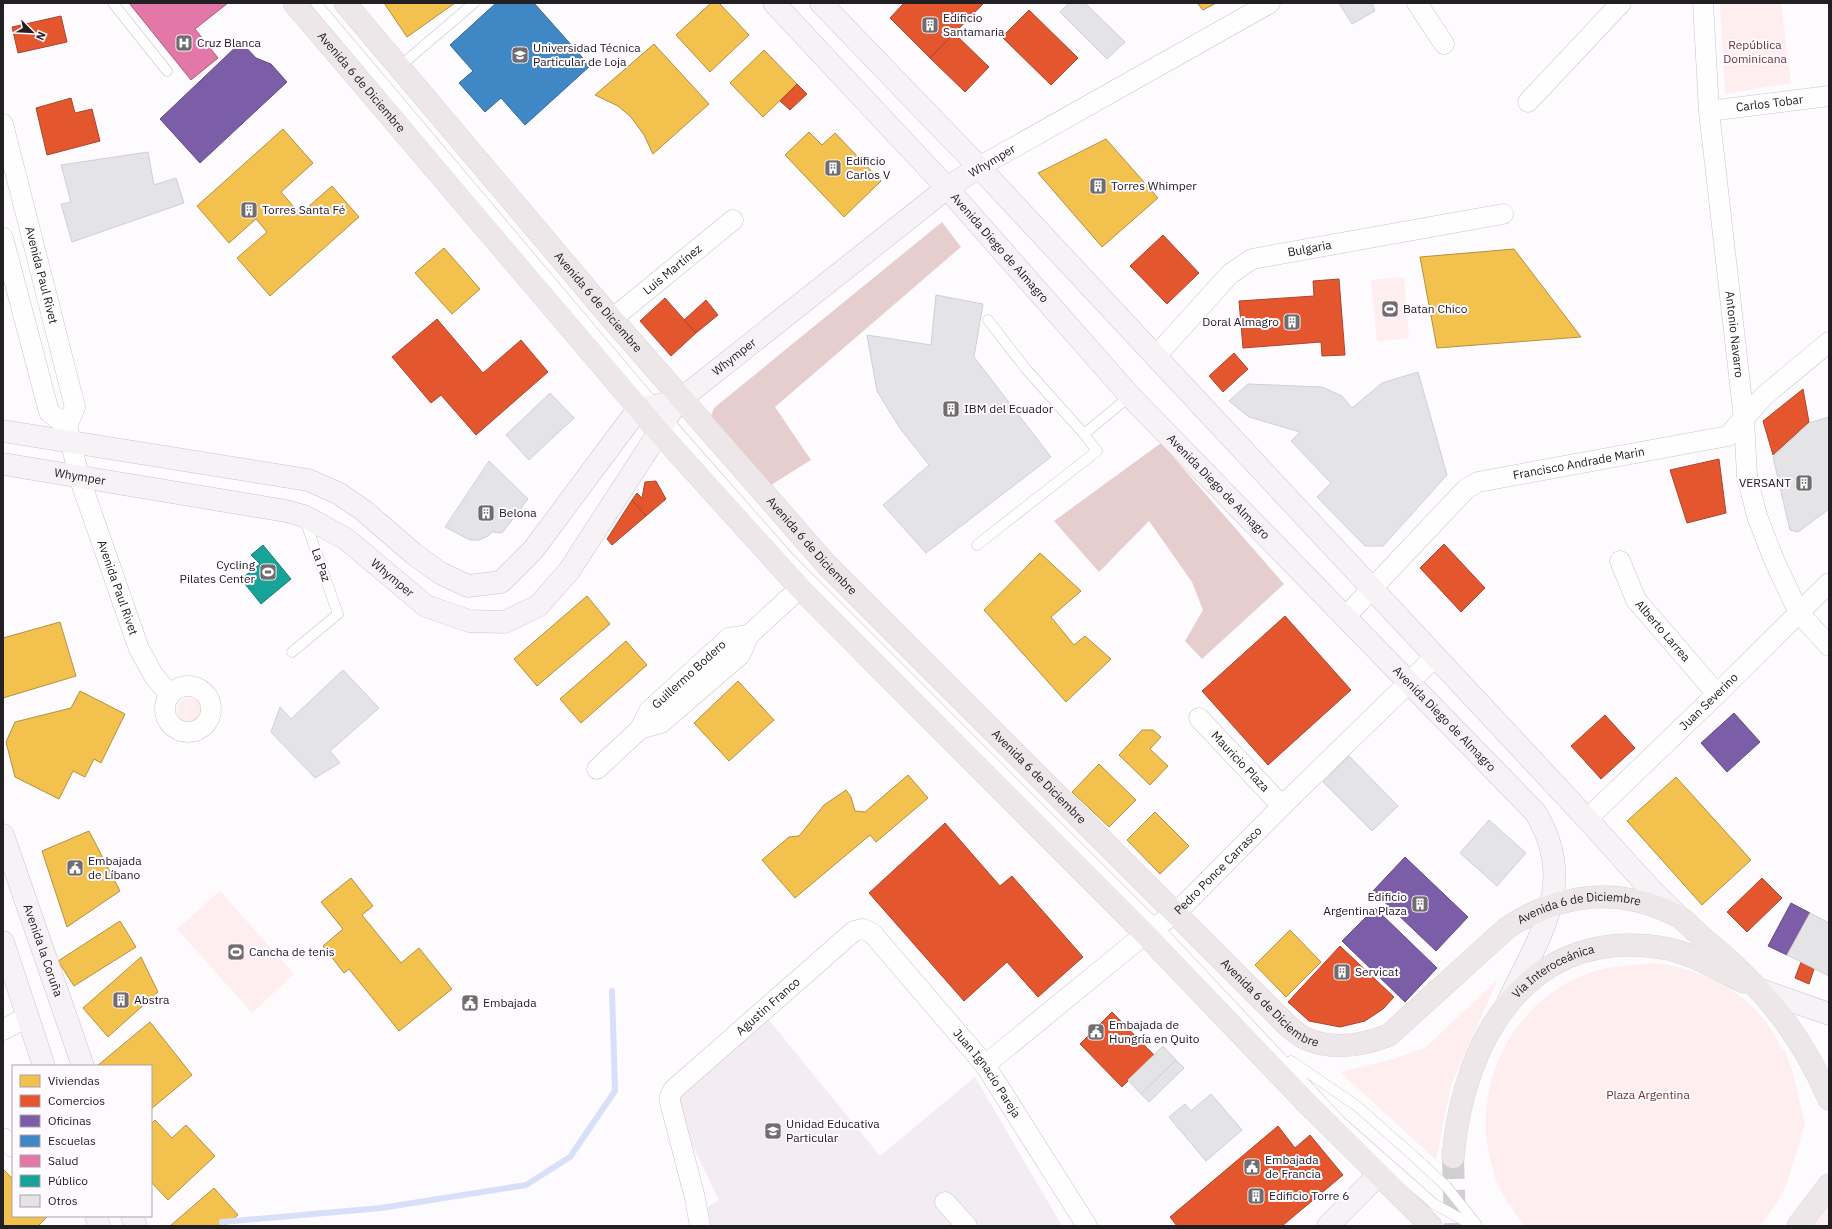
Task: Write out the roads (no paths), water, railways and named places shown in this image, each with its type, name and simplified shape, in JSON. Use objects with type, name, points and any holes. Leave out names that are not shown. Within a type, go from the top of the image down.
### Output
[{"type":"main road","name":"Avenida 6 de Diciembre","points":[[294,3],[655,416],[800,588],[1151,930],[1305,1101],[1431,1226]]},
{"type":"main road","name":"Avenida 6 de Diciembre","points":[[345,3],[612,319],[826,564],[1288,1026],[1308,1040],[1352,1045],[1373,1041],[1389,1035],[1507,928],[1528,914],[1568,900],[1595,896],[1646,904],[1678,916],[1720,951],[1761,990],[1789,1024],[1808,1054],[1829,1099]]},
{"type":"main road","name":"Avenida Diego de Almagro","points":[[774,3],[947,188],[1130,396],[1346,616],[1535,812],[1547,832],[1553,858],[1555,885],[1552,906],[1536,945],[1508,1002]]},
{"type":"main road","points":[[821,3],[979,167],[1155,357],[1373,588],[1653,892],[1678,916]]},
{"type":"main road","name":"Whymper","points":[[3,464],[286,511],[304,516],[346,539],[426,606],[469,621],[505,622],[538,606],[569,571],[655,416],[681,399],[947,188],[979,167]]},
{"type":"main road","points":[[3,431],[68,433],[308,480],[338,493],[364,510],[414,554],[440,573],[468,586],[501,582],[533,550],[655,416]]},
{"type":"main road","name":"Avenida la Coruña","points":[[3,835],[83,1065]]},
{"type":"main road","points":[[3,942],[44,1065]]},
{"type":"main road","name":"Vía Interoceánica","points":[[1453,1157],[1459,1108],[1471,1070],[1492,1027],[1508,1002],[1534,977],[1557,962],[1582,953],[1610,947],[1648,946],[1671,950],[1691,957],[1761,990]]},
{"type":"main road","points":[[1761,990],[1829,1014]]},
{"type":"main road","points":[[1328,1226],[1379,1174]]},
{"type":"main road","points":[[1798,1226],[1829,1185]]},
{"type":"street","name":"Whymper","points":[[979,167],[1270,3]]},
{"type":"street","points":[[1417,3],[1444,44]]},
{"type":"street","points":[[1528,102],[1621,3]]},
{"type":"street","name":"Antonio Navarro","points":[[1703,3],[1709,111],[1744,419],[1748,476],[1757,516],[1774,560],[1800,613],[1829,646]]},
{"type":"street","name":"Carlos Tobar","points":[[1709,111],[1829,96]]},
{"type":"street","name":"Avenida Paul Rivet","points":[[3,124],[75,407],[68,433],[79,477],[139,649],[154,676],[170,695]]},
{"type":"street","name":"Bulgaria","points":[[1155,357],[1230,274],[1252,259],[1503,214]]},
{"type":"street","name":"Luis Martínez","points":[[612,319],[733,220]]},
{"type":"street","points":[[3,238],[49,412],[68,433]]},
{"type":"street","name":"Francisco Andrade Marin","points":[[1346,616],[1466,489],[1478,482],[1728,436],[1764,396],[1829,342]]},
{"type":"street","name":"Alberto Larrea","points":[[1620,562],[1636,600],[1717,694]]},
{"type":"street","name":"Juan Severino","points":[[1587,819],[1717,694],[1829,583]]},
{"type":"street","name":"Guillermo Bodero","points":[[597,769],[640,730],[661,723],[740,655],[749,635],[800,588]]},
{"type":"street","name":"Pedro Ponce Carrasco","points":[[985,1065],[1151,930],[1176,913],[1282,806],[1435,657]]},
{"type":"street","name":"Mauricio Plaza","points":[[1199,718],[1282,806]]},
{"type":"street","name":"Agustin Franco","points":[[700,1226],[695,1198],[670,1102],[670,1096],[673,1090],[854,931],[863,929],[872,933]]},
{"type":"street","name":"Juan Ignacio Pareja","points":[[872,933],[985,1065],[1087,1226]]},
{"type":"street","points":[[3,1030],[28,1016]]},
{"type":"street","points":[[3,1138],[12,1146]]},
{"type":"street","points":[[945,1202],[967,1226]]},
{"type":"lane","points":[[113,3],[167,70]]},
{"type":"lane","points":[[316,3],[655,416],[790,559],[1151,930],[1275,1051],[1341,1122],[1434,1204],[1476,1226]]},
{"type":"lane","points":[[399,67],[474,3]]},
{"type":"lane","points":[[977,545],[1097,451],[1084,434],[1026,369],[988,320]]},
{"type":"lane","points":[[1084,434],[1130,396]]},
{"type":"lane","name":"La Paz","points":[[292,652],[338,614],[304,516]]},
{"type":"lane","points":[[1275,1051],[1363,1111],[1446,1186],[1476,1226]]},
{"type":"waterway","points":[[222,1222],[381,1208],[526,1185],[570,1157],[615,1091],[612,991]]},
{"type":"tunnel","points":[[1453,1157],[1455,1226]]},
{"type":"place","name":"Edificio Santamaria","points":[[930,25]]},
{"type":"place","name":"Cruz Blanca","points":[[184,43]]},
{"type":"place","name":"Universidad Técnica Particular de Loja","points":[[520,55]]},
{"type":"place","name":"Edificio Carlos V","points":[[833,168]]},
{"type":"place","name":"Torres Whimper","points":[[1098,186]]},
{"type":"place","name":"Torres Santa Fé","points":[[249,210]]},
{"type":"place","name":"Batan Chico","points":[[1390,309]]},
{"type":"place","name":"Doral Almagro","points":[[1292,322]]},
{"type":"place","name":"IBM del Ecuador","points":[[951,409]]},
{"type":"place","name":"VERSANT","points":[[1804,483]]},
{"type":"place","name":"Belona","points":[[486,513]]},
{"type":"place","name":"Cycling Pilates Center","points":[[268,572]]},
{"type":"place","name":"Embajada de Líbano","points":[[75,868]]},
{"type":"place","name":"Edificio Argentina Plaza","points":[[1420,904]]},
{"type":"place","name":"Cancha de tenis","points":[[236,952]]},
{"type":"place","name":"Servicat","points":[[1342,972]]},
{"type":"place","name":"Abstra","points":[[121,1000]]},
{"type":"place","name":"Embajada","points":[[470,1003]]},
{"type":"place","name":"Embajada de Hungría en Quito","points":[[1096,1032]]},
{"type":"place","name":"Unidad Educativa Particular","points":[[773,1131]]},
{"type":"place","name":"Embajada de Francia","points":[[1252,1167]]},
{"type":"place","name":"Edificio Torre 6","points":[[1256,1196]]},
{"type":"park label","name":"República Dominicana","points":[[1755,52]]},
{"type":"park label","name":"Plaza Argentina","points":[[1648,1095]]}]
